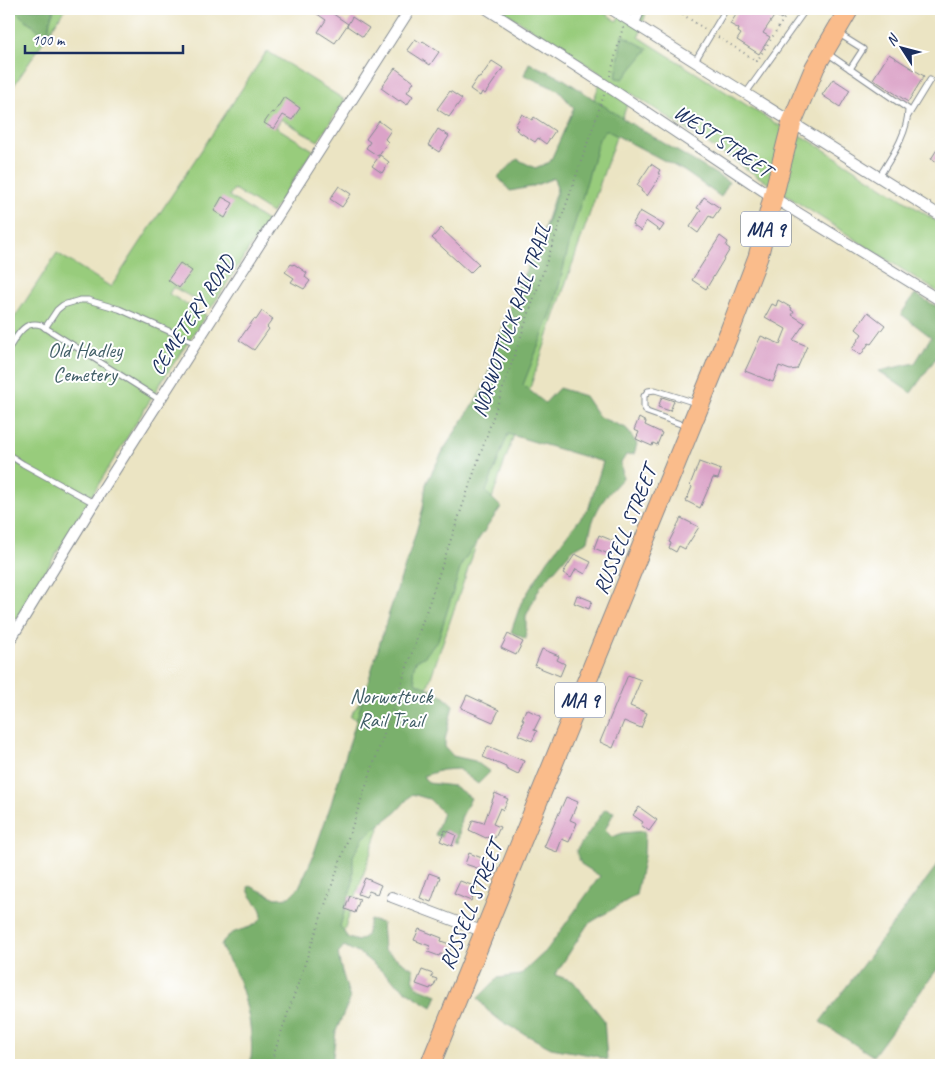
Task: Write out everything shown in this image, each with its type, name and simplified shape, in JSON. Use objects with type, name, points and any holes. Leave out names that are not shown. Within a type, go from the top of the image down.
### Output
[{"type":"highway","name":"RUSSELL STREET","points":[[430,1065],[691,428],[758,257],[792,122],[839,17]]},
{"type":"street","name":"CEMETERY ROAD","points":[[9,642],[94,503],[410,9]]},
{"type":"street","name":"WEST STREET","points":[[487,9],[607,86],[774,198],[941,300]]},
{"type":"street","points":[[612,9],[941,216]]},
{"type":"street","points":[[630,21],[640,9]]},
{"type":"street","points":[[392,898],[484,932]]},
{"type":"lane","points":[[694,61],[726,9]]},
{"type":"lane","points":[[746,93],[806,9]]},
{"type":"lane","points":[[839,17],[863,49],[850,69]]},
{"type":"lane","points":[[824,51],[908,109],[908,123],[895,151],[879,177]]},
{"type":"lane","points":[[908,117],[930,80]]},
{"type":"lane","points":[[45,328],[57,310],[63,306],[80,300],[88,300],[119,309],[196,343]]},
{"type":"lane","points":[[9,348],[18,333],[26,326],[36,324],[160,400]]},
{"type":"lane","points":[[691,428],[647,412],[644,406],[644,396],[648,391],[655,390],[700,405]]},
{"type":"lane","points":[[9,455],[94,503]]},
{"type":"path","points":[[674,9],[757,61],[790,9]]},
{"type":"path","name":"NORWOTTUCK RAIL TRAIL","points":[[270,1065],[607,86],[620,35],[630,21]]},
{"type":"green space","points":[[9,9],[65,9],[13,87],[9,84]]},
{"type":"green space","points":[[15,9],[54,10],[50,20],[48,35],[41,34],[34,26],[21,17]]},
{"type":"green space","name":"Norwottuck Rail Trail","points":[[500,9],[598,9],[617,21],[622,9],[647,9],[639,37],[778,125],[809,140],[941,224],[941,294],[631,93],[298,1065],[255,1065],[372,730],[350,716],[407,634],[526,285],[574,135],[589,112],[603,75]]},
{"type":"green space","points":[[622,35],[648,49],[623,79],[616,78]]},
{"type":"green space","name":"Old Hadley Cemetery","points":[[267,51],[345,100],[318,141],[281,119],[276,127],[313,150],[272,213],[234,189],[229,196],[267,221],[211,308],[173,287],[169,294],[206,315],[158,387],[9,631],[9,326],[57,253],[111,287]]},
{"type":"green space","points":[[529,63],[562,78],[630,123],[729,182],[721,197],[684,171],[606,130],[599,139],[572,233],[554,306],[523,385],[545,403],[559,388],[585,396],[599,417],[626,428],[637,444],[634,454],[626,455],[621,463],[623,478],[609,493],[596,514],[588,541],[572,550],[540,587],[526,616],[526,639],[511,632],[521,603],[548,560],[589,507],[603,462],[508,434],[486,492],[501,507],[462,563],[438,640],[425,656],[415,662],[413,673],[416,683],[438,692],[453,705],[445,747],[453,756],[475,761],[490,772],[478,784],[458,769],[442,770],[423,776],[428,783],[454,786],[471,798],[461,818],[458,843],[435,835],[443,813],[429,799],[412,794],[397,811],[364,837],[353,856],[353,882],[340,926],[348,938],[358,941],[366,936],[370,920],[382,923],[384,950],[413,969],[413,978],[417,987],[437,995],[432,1007],[409,993],[362,955],[344,946],[338,953],[350,999],[336,1031],[332,1065],[250,1065],[251,1032],[247,1008],[237,976],[221,945],[231,934],[253,926],[262,917],[262,913],[250,895],[248,887],[250,886],[276,898],[289,897],[299,887],[312,859],[413,542],[423,508],[426,484],[444,449],[483,389],[512,299],[541,239],[558,192],[554,178],[531,187],[510,191],[498,177],[517,159],[535,168],[550,162],[574,108],[558,90],[524,75]]},
{"type":"green space","points":[[915,294],[941,309],[941,351],[911,393],[879,371],[915,363],[931,337],[901,314]]},
{"type":"green space","points":[[605,809],[614,812],[605,830],[612,837],[623,833],[645,831],[644,856],[636,895],[588,924],[555,975],[573,981],[604,1020],[607,1060],[596,1056],[551,1048],[502,1022],[487,1010],[478,998],[498,978],[520,975],[546,951],[600,876],[581,864],[576,851]]},
{"type":"green space","points":[[941,860],[941,964],[873,1056],[820,1022]]},
{"type":"building","points":[[310,9],[326,9],[348,24],[335,43],[318,32],[326,20]]},
{"type":"building","points":[[740,9],[788,9],[781,19],[775,15],[763,33],[770,37],[759,54],[737,40],[741,34],[738,32],[739,29],[730,24]]},
{"type":"building","points":[[352,17],[369,28],[363,37],[347,26]]},
{"type":"building","points":[[415,39],[421,43],[423,41],[439,52],[430,65],[407,50]]},
{"type":"building","points":[[889,54],[924,76],[908,102],[873,79]]},
{"type":"building","points":[[492,61],[503,68],[485,94],[482,92],[480,96],[470,89]]},
{"type":"building","points":[[395,68],[414,82],[407,92],[413,96],[407,105],[381,88]]},
{"type":"building","points":[[833,79],[850,90],[840,107],[822,95]]},
{"type":"building","points":[[450,91],[462,99],[449,117],[437,109]]},
{"type":"building","points":[[284,97],[300,108],[292,120],[283,115],[274,129],[264,123],[272,112],[274,113]]},
{"type":"building","points":[[522,114],[532,120],[534,117],[555,131],[546,144],[538,138],[535,142],[516,130],[518,128],[515,126]]},
{"type":"building","points":[[379,121],[391,130],[385,139],[388,142],[378,156],[366,148],[370,142],[366,139]]},
{"type":"building","points":[[438,129],[449,136],[439,152],[428,145]]},
{"type":"building","points":[[941,143],[941,166],[931,159]]},
{"type":"building","points":[[380,155],[389,162],[382,173],[372,166]]},
{"type":"building","points":[[651,164],[660,170],[658,173],[661,175],[647,196],[637,185]]},
{"type":"building","points":[[339,186],[351,194],[342,207],[330,199]]},
{"type":"building","points":[[222,197],[233,203],[225,218],[214,211]]},
{"type":"building","points":[[704,197],[720,208],[713,218],[709,216],[698,233],[690,227],[701,210],[697,208]]},
{"type":"building","points":[[640,211],[664,225],[660,231],[646,221],[641,231],[632,225]]},
{"type":"building","points":[[441,228],[479,264],[470,273],[432,238]]},
{"type":"building","points":[[720,236],[728,242],[726,246],[730,249],[706,289],[692,280]]},
{"type":"building","points":[[180,263],[192,271],[179,288],[168,280]]},
{"type":"building","points":[[291,264],[307,273],[305,277],[310,281],[304,289],[291,282],[294,278],[285,272]]},
{"type":"building","points":[[778,300],[792,308],[791,310],[794,312],[792,315],[805,323],[793,340],[807,346],[797,369],[790,370],[779,366],[773,382],[745,371],[761,336],[780,344],[786,329],[765,317],[772,304],[776,306]]},
{"type":"building","points":[[262,311],[273,319],[267,327],[269,329],[254,350],[239,340]]},
{"type":"building","points":[[868,312],[885,325],[861,355],[852,349],[862,334],[856,329]]},
{"type":"building","points":[[662,397],[674,401],[670,411],[658,407]]},
{"type":"building","points":[[639,418],[646,422],[645,425],[662,433],[657,445],[653,443],[652,446],[636,439],[639,432],[634,430]]},
{"type":"building","points":[[699,462],[721,470],[718,479],[713,478],[700,508],[686,501]]},
{"type":"building","points":[[681,518],[699,527],[685,549],[679,546],[676,552],[669,548],[671,543],[669,542]]},
{"type":"building","points":[[599,535],[616,542],[611,555],[594,548]]},
{"type":"building","points":[[575,554],[591,562],[585,574],[576,569],[571,578],[563,573]]},
{"type":"building","points":[[577,595],[592,601],[589,609],[574,603]]},
{"type":"building","points":[[508,634],[523,642],[516,655],[501,648]]},
{"type":"building","points":[[542,649],[559,656],[557,660],[565,664],[560,676],[535,666]]},
{"type":"building","points":[[628,675],[641,680],[630,706],[647,713],[641,728],[624,721],[613,748],[600,742]]},
{"type":"building","points":[[467,695],[499,710],[493,722],[461,708]]},
{"type":"building","points":[[526,709],[541,716],[534,730],[537,731],[532,741],[518,735],[523,725],[524,720],[522,719]]},
{"type":"building","points":[[488,746],[524,761],[518,775],[506,769],[506,767],[483,757]]},
{"type":"building","points":[[495,793],[508,799],[503,810],[500,808],[493,824],[500,827],[495,838],[492,836],[492,839],[469,830],[473,820],[484,823]]},
{"type":"building","points":[[566,797],[578,802],[570,820],[577,823],[569,842],[562,839],[557,852],[544,847]]},
{"type":"building","points":[[639,807],[657,820],[649,831],[641,825],[643,822],[633,815]]},
{"type":"building","points":[[445,830],[456,835],[452,846],[440,841]]},
{"type":"building","points":[[469,853],[487,860],[483,870],[465,864]]},
{"type":"building","points":[[429,873],[440,877],[431,902],[420,898]]},
{"type":"building","points":[[365,878],[381,885],[377,894],[369,891],[366,897],[358,894]]},
{"type":"building","points":[[460,881],[477,887],[471,901],[454,894]]},
{"type":"building","points":[[350,896],[360,899],[355,913],[345,909]]},
{"type":"building","points":[[419,929],[442,938],[441,941],[452,945],[448,955],[440,954],[439,956],[428,952],[430,946],[414,940]]},
{"type":"building","points":[[422,970],[433,974],[431,977],[437,979],[433,988],[431,987],[430,989],[416,984]]}]
